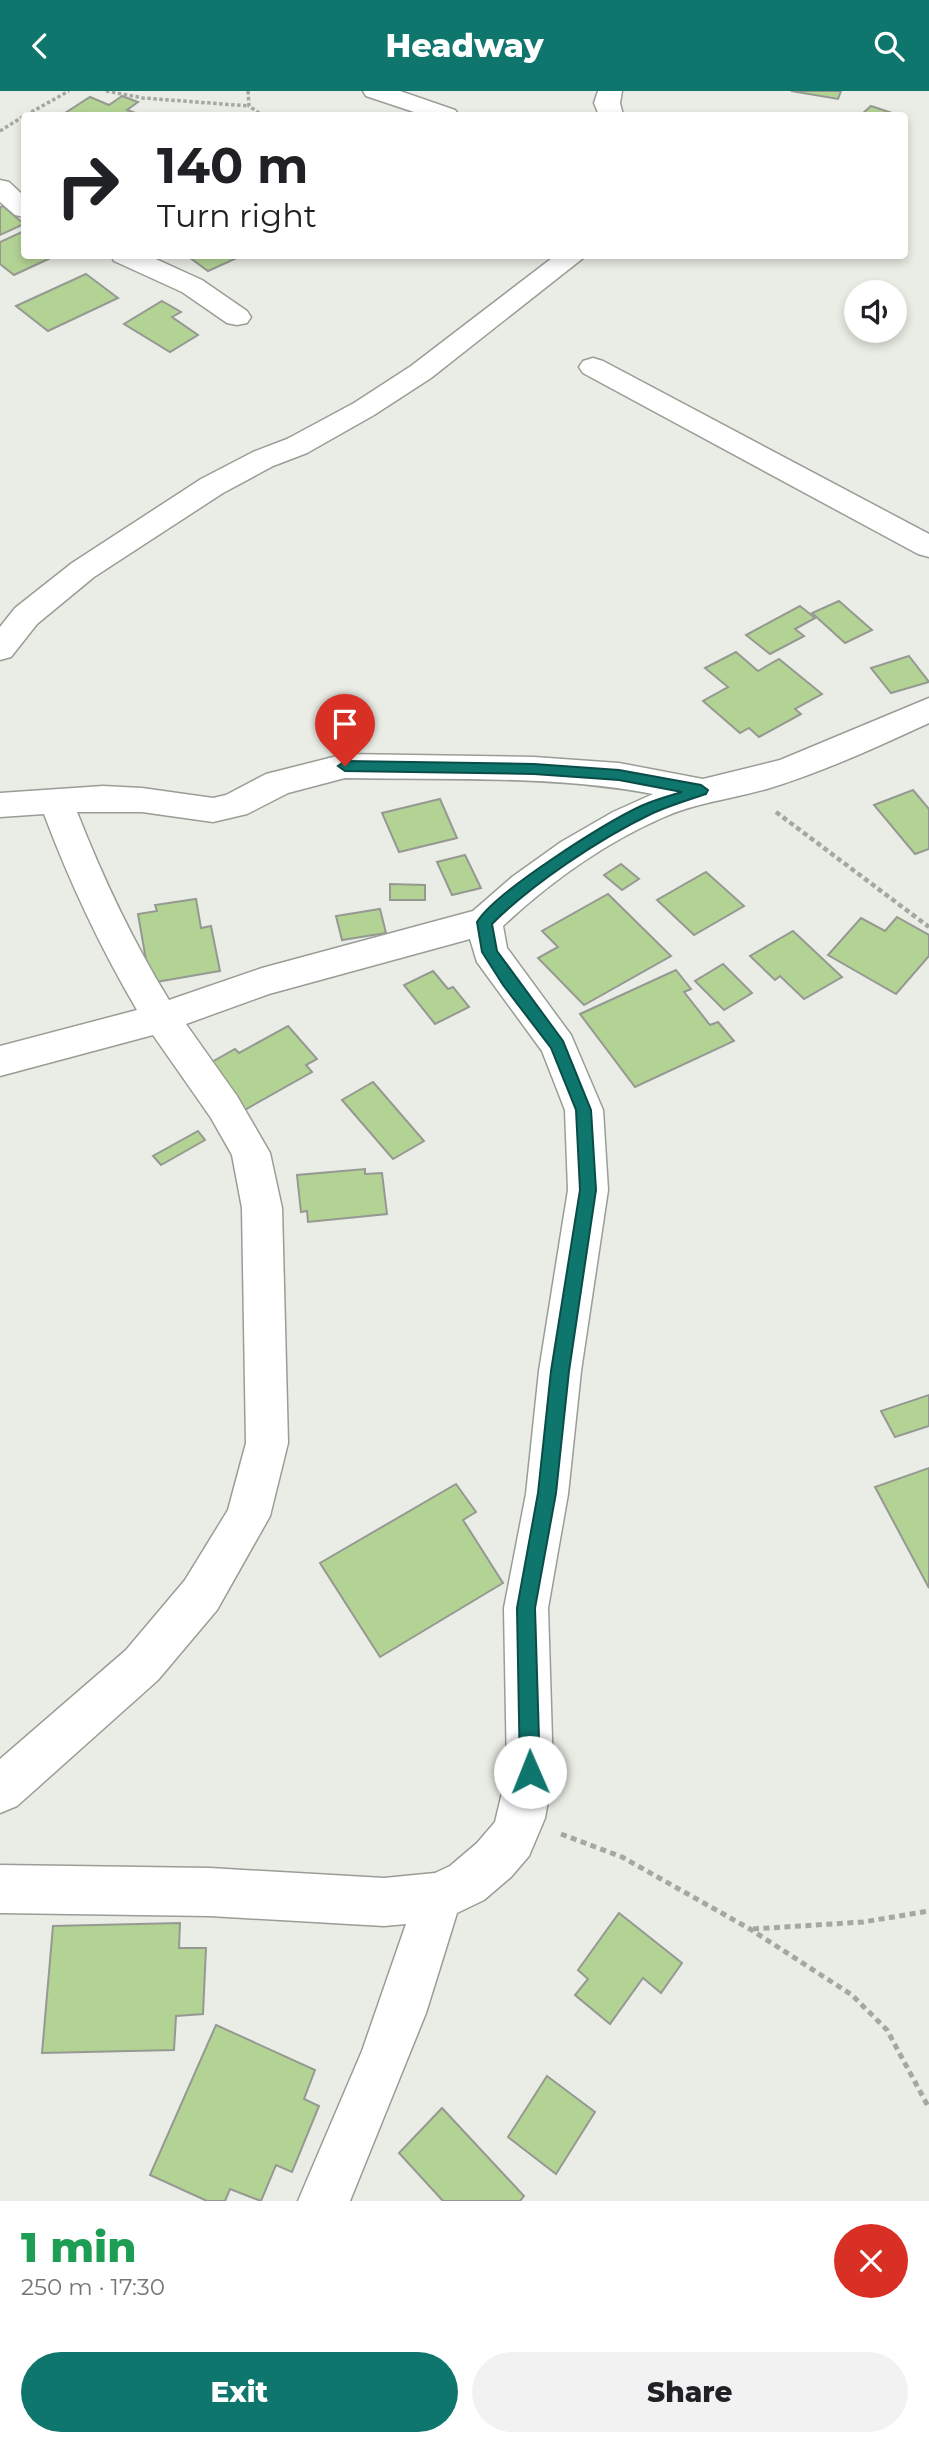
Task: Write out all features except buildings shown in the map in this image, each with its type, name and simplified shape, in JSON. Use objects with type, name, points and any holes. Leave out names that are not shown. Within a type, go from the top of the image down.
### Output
[{"type":"street","points":[[375,91],[437,112]]},
{"type":"street","points":[[610,91],[607,103],[610,112]]},
{"type":"street","points":[[0,188],[21,206]]},
{"type":"street","points":[[133,259],[192,286],[237,317]]},
{"type":"street","points":[[0,649],[26,616],[83,570],[212,486],[263,459],[297,446],[364,409],[421,372],[493,314],[569,259]]},
{"type":"street","points":[[593,367],[929,547]]},
{"type":"street","points":[[0,1061],[161,1018],[262,982],[484,922],[506,901],[586,845],[646,810],[712,788],[773,775],[929,710]]},
{"type":"street","points":[[0,805],[103,797],[213,810],[235,804],[278,783],[345,766],[534,769],[619,775],[712,788]]},
{"type":"street","points":[[0,1790],[142,1665],[201,1595],[248,1516],[267,1443],[262,1208],[251,1153],[224,1107],[161,1018],[123,955],[89,886],[55,801]]},
{"type":"street","points":[[0,1889],[210,1892],[384,1902],[437,1897],[467,1883],[495,1860],[512,1839],[521,1818],[530,1772],[526,1608],[547,1493],[560,1371],[588,1190],[584,1110],[579,1097],[558,1045],[490,952],[484,922]]},
{"type":"street","points":[[324,2201],[403,2013],[425,1947],[437,1897]]},
{"type":"path","points":[[32,112],[69,91]]},
{"type":"path","points":[[106,91],[143,97],[250,106],[258,112]]},
{"type":"path","points":[[248,91],[250,106]]},
{"type":"path","points":[[0,131],[21,118]]},
{"type":"path","points":[[712,788],[761,803],[789,821],[929,927]]},
{"type":"path","points":[[521,1818],[622,1857],[750,1929],[852,1995],[887,2030],[929,2108]]},
{"type":"path","points":[[750,1929],[863,1922],[929,1910]]},
{"type":"route","points":[[345,766],[534,769],[619,775],[701,790],[646,810],[586,845],[506,901],[484,922],[490,952],[558,1045],[584,1110],[588,1190],[560,1371],[547,1493],[526,1608],[530,1772]]}]
